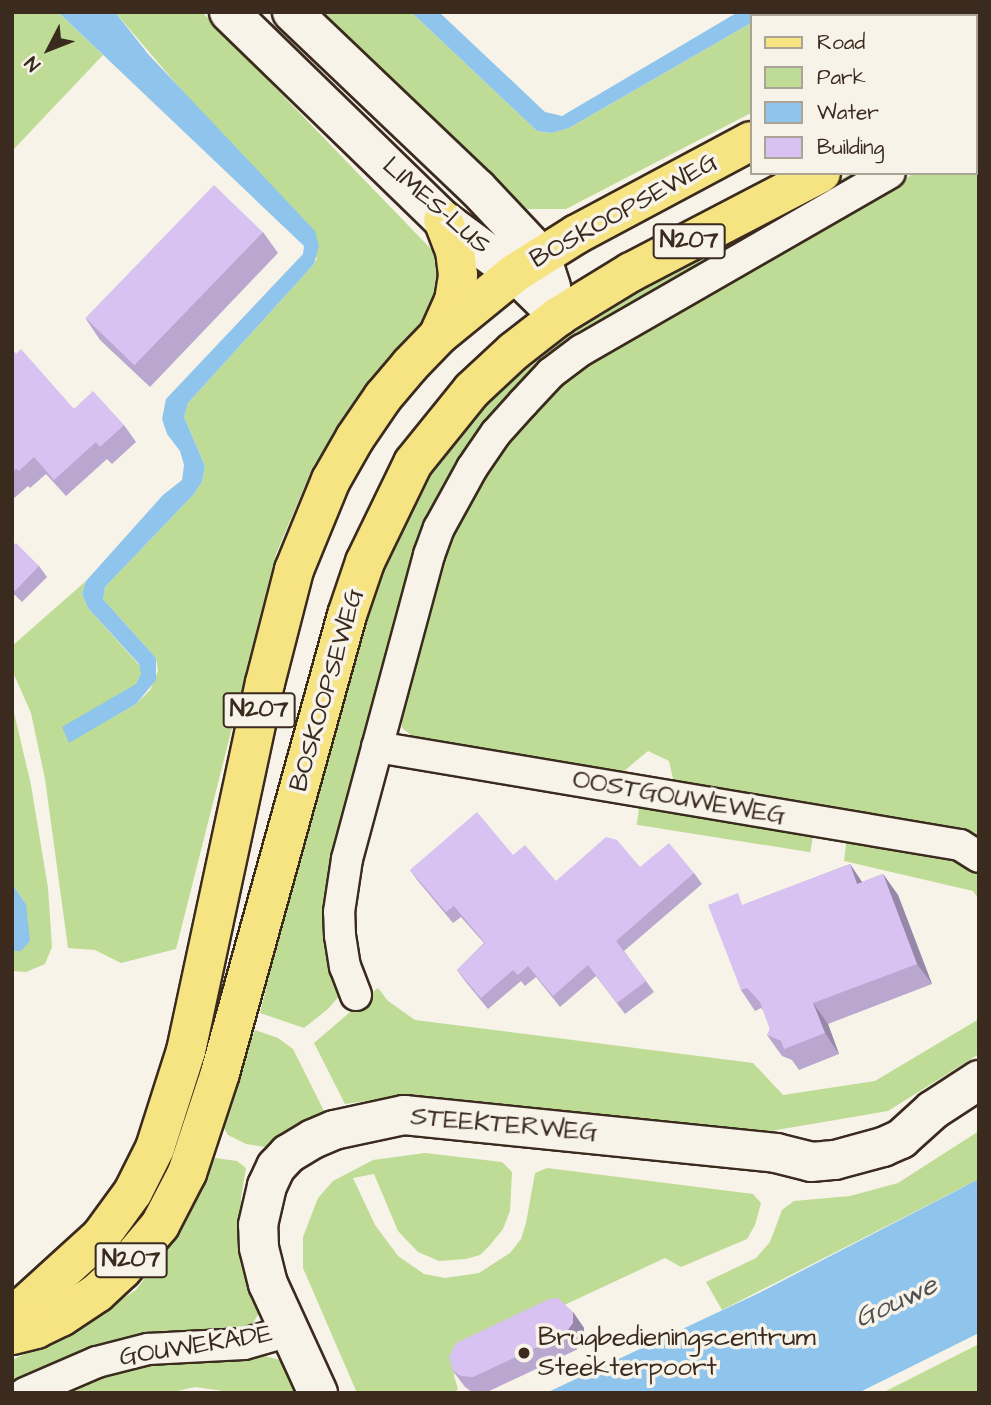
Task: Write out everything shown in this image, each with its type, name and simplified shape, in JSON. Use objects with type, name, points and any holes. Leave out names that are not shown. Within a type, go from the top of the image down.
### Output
[{"type":"main road","name":"LIMES-LUS","points":[[229,12],[443,220],[528,264]]},
{"type":"main road","name":"LIMES-LUS","points":[[292,12],[477,188],[559,316]]},
{"type":"main road","name":"BOSKOOPSEWEG","points":[[12,1317],[101,1236],[133,1192],[155,1148],[186,1051],[265,683],[301,548],[331,480],[355,438],[383,397],[439,335],[528,264],[576,234],[750,142]]},
{"type":"main road","name":"BOSKOOPSEWEG","points":[[12,1335],[49,1323],[97,1293],[148,1241],[170,1207],[201,1137],[339,640],[365,562],[400,485],[440,426],[514,351],[559,316],[631,272],[817,175]]},
{"type":"main road","points":[[439,335],[454,301],[458,275],[455,251],[443,220]]},
{"type":"main road","name":"STEEKTERWEG","points":[[317,1393],[268,1284],[259,1248],[258,1225],[267,1186],[276,1167],[288,1154],[334,1130],[404,1115],[535,1126],[776,1153],[808,1140],[856,1132],[902,1116],[933,1110],[979,1080]]},
{"type":"street","points":[[356,995],[345,967],[340,936],[339,912],[347,859],[411,612],[439,528],[472,468],[496,433],[551,373],[592,343],[886,175]]},
{"type":"street","name":"OOSTGOUWEWEG","points":[[377,747],[960,845],[979,857]]},
{"type":"street","name":"GOUWEKADE","points":[[26,1393],[97,1362],[148,1349],[244,1344],[289,1331]]},
{"type":"green space","points":[[12,12],[58,12],[103,55],[12,151]]},
{"type":"green space","points":[[115,12],[202,12],[433,251],[439,290],[419,329],[366,387],[312,469],[276,554],[176,949],[121,963],[95,950],[68,948],[45,779],[31,713],[12,670],[12,646],[86,581],[82,594],[88,608],[139,665],[142,674],[137,684],[123,692],[69,742],[136,704],[150,690],[158,671],[156,658],[103,599],[105,587],[194,494],[202,482],[205,466],[184,417],[188,403],[317,258],[190,100]]},
{"type":"green space","points":[[319,12],[411,12],[537,131],[550,133],[569,128],[750,24],[750,114],[566,209],[527,209],[505,196]]},
{"type":"green space","points":[[769,12],[926,12],[926,14]]},
{"type":"green space","points":[[979,138],[979,840],[675,788],[669,761],[648,751],[624,771],[419,741],[402,728],[401,709],[448,537],[488,470],[532,414],[574,371],[912,175],[977,175]]},
{"type":"green space","points":[[848,175],[858,175],[601,321],[563,349],[462,453],[423,529],[398,605],[338,856],[324,939],[341,994],[328,1009],[304,1028],[260,1013],[295,867],[376,575],[440,457],[479,409],[569,334],[690,262]]},
{"type":"green space","points":[[12,704],[31,785],[48,888],[52,947],[45,964],[26,972],[12,971],[12,951],[21,951],[26,904],[12,884]]},
{"type":"green space","points":[[640,803],[814,831],[810,852],[637,825]]},
{"type":"green space","points":[[847,835],[950,857],[979,871],[979,899],[973,891],[844,861]]},
{"type":"green space","points":[[378,988],[388,1001],[415,1020],[753,1063],[783,1095],[875,1081],[979,1019],[979,1054],[888,1111],[765,1132],[704,1132],[406,1095],[345,1104],[314,1043]]},
{"type":"green space","points":[[255,1030],[278,1038],[293,1049],[325,1113],[265,1147],[246,1144],[228,1135],[219,1120]]},
{"type":"green space","points":[[979,1131],[979,1179],[722,1310],[706,1282],[756,1258],[770,1242],[782,1210],[794,1201],[850,1196],[898,1183]]},
{"type":"green space","points":[[425,1153],[502,1162],[512,1172],[510,1211],[503,1229],[490,1245],[480,1255],[439,1261],[418,1252],[398,1231],[374,1174],[353,1178],[375,1225],[398,1256],[424,1274],[445,1278],[479,1273],[510,1253],[521,1239],[526,1223],[535,1173],[547,1168],[753,1194],[761,1203],[755,1225],[747,1239],[681,1267],[665,1258],[560,1307],[456,1363],[454,1376],[458,1389],[454,1393],[357,1393],[303,1268],[303,1237],[318,1198],[333,1181],[373,1160]]},
{"type":"green space","points":[[215,1158],[237,1161],[246,1168],[241,1198],[241,1264],[262,1308],[250,1328],[12,1392],[12,1360],[66,1335],[136,1290],[161,1256]]},
{"type":"green space","points":[[979,1344],[979,1393],[882,1393]]},
{"type":"green space","points":[[253,1353],[288,1362],[303,1393],[238,1393],[195,1387],[169,1393],[48,1393],[136,1360]]},
{"type":"water","points":[[58,12],[115,12],[148,54],[315,231],[319,246],[314,264],[188,403],[184,417],[205,466],[202,482],[194,494],[105,587],[103,599],[156,658],[156,680],[136,704],[69,743],[62,727],[136,684],[141,674],[139,664],[88,608],[82,594],[86,581],[163,495],[182,480],[184,465],[180,451],[167,434],[162,419],[166,399],[303,254],[304,246]]},
{"type":"water","points":[[411,12],[439,12],[545,112],[562,116],[738,12],[769,12],[750,14],[750,24],[569,128],[551,133],[537,131]]},
{"type":"water","points":[[12,884],[26,904],[30,941],[21,951],[12,951]]},
{"type":"water","name":"Gouwe","points":[[979,1179],[979,1333],[858,1393],[546,1393],[759,1293]]},
{"type":"building","points":[[214,185],[263,232],[134,365],[85,318]]},
{"type":"building","points":[[21,349],[74,409],[93,391],[124,425],[100,447],[96,442],[54,480],[34,457],[19,471],[16,469],[12,473],[12,350],[16,354]]},
{"type":"building","points":[[16,543],[39,566],[15,591],[12,589],[12,546]]},
{"type":"building","points":[[477,812],[513,855],[525,845],[556,881],[606,837],[617,840],[640,867],[669,843],[694,873],[616,941],[646,981],[617,1003],[588,965],[553,996],[528,966],[518,975],[513,970],[481,998],[457,970],[485,943],[454,906],[446,912],[410,870]]},
{"type":"building","points":[[850,864],[857,884],[883,874],[917,964],[813,1003],[825,1033],[784,1049],[781,1041],[767,1035],[770,1029],[760,1002],[747,988],[741,990],[708,905],[738,893],[742,905]]},
{"type":"building","points":[[558,1298],[573,1312],[573,1323],[565,1334],[473,1377],[461,1376],[453,1371],[449,1357],[456,1343],[549,1299]]},
{"type":"place","name":"Brugbedieningscentrum Steekterpoort","points":[[524,1353]]}]
